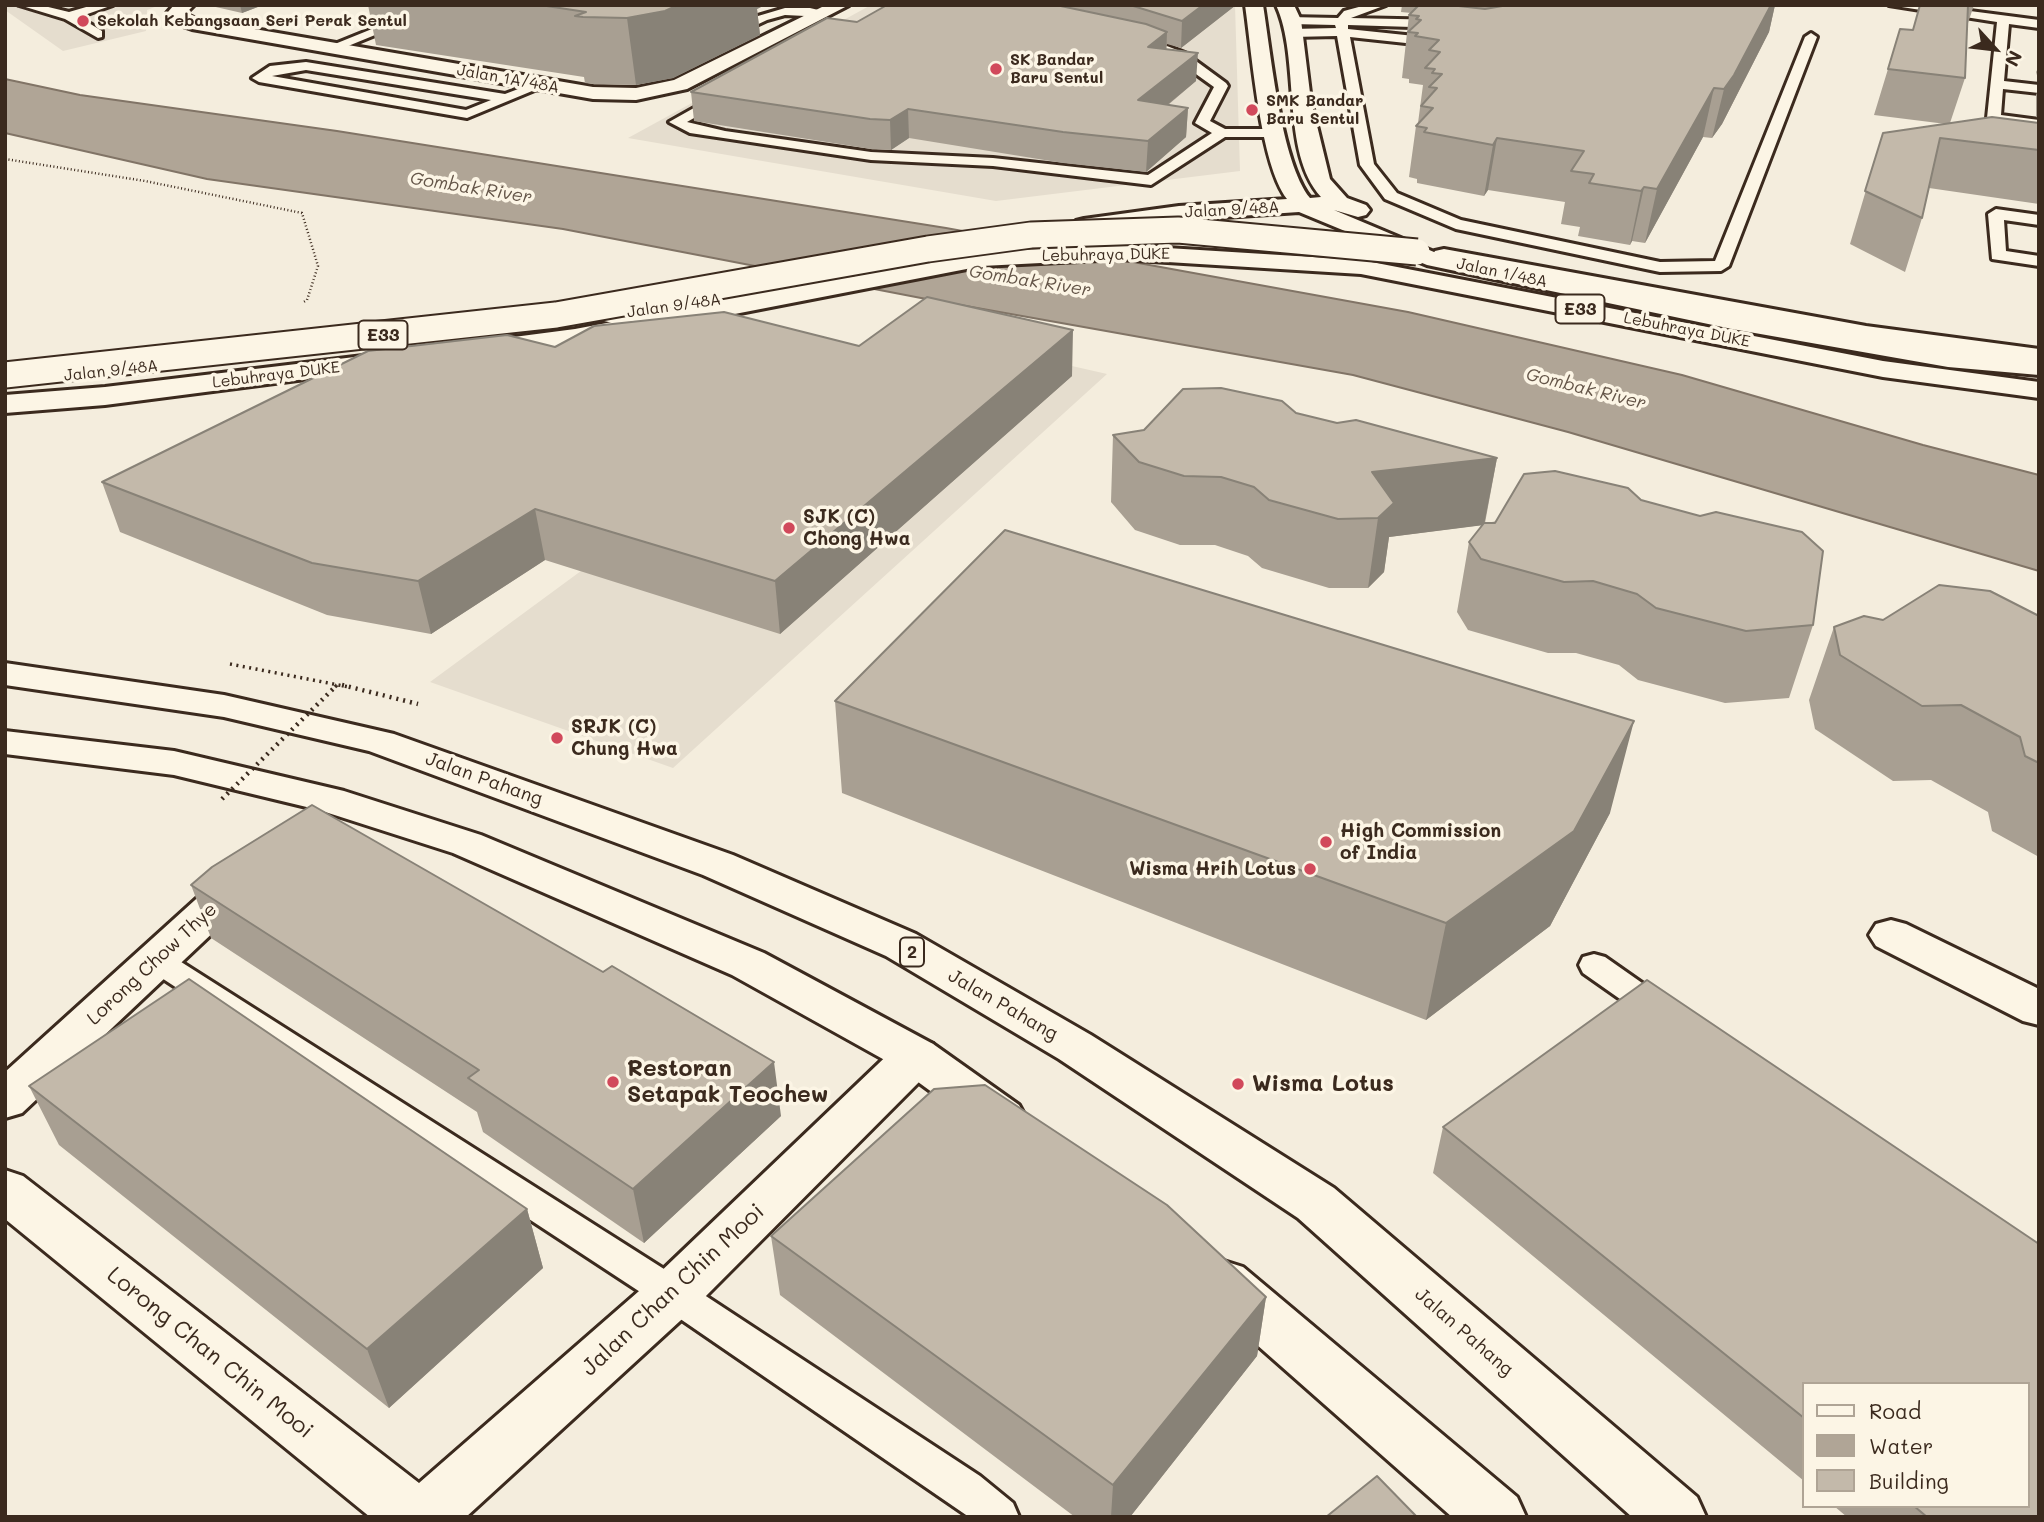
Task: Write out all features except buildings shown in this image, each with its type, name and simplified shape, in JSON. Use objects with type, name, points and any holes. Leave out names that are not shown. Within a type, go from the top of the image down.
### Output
[{"type":"main road","name":"Jalan 1A/48A","points":[[185,5],[176,13],[180,19],[192,24],[593,93],[636,94],[680,85],[833,9]]},
{"type":"main road","points":[[1254,5],[1275,134],[1287,184],[1304,206]]},
{"type":"main road","points":[[1289,19],[1301,101],[1319,181],[1339,203]]},
{"type":"main road","name":"Jalan 9/48A","points":[[5,382],[470,334],[702,304],[1089,225],[1180,213],[1339,203]]},
{"type":"main road","name":"Jalan 1/48A","points":[[1339,203],[1449,244],[1736,298],[1955,333],[2039,342]]},
{"type":"main road","name":"Jalan 1/48A","points":[[1304,206],[1427,258],[1746,323],[1948,359],[2039,367]]},
{"type":"main road","name":"Lebuhraya DUKE","points":[[5,375],[556,315],[928,249],[1031,235],[1178,230],[1418,252],[1866,334],[2039,358]]},
{"type":"main road","name":"Lebuhraya DUKE","points":[[437,355],[575,337],[982,259],[1119,252],[1361,267],[1883,369],[2039,390]]},
{"type":"main road","name":"Lebuhraya DUKE","points":[[5,404],[105,396],[409,358]]},
{"type":"main road","name":"Jalan Pahang","points":[[5,674],[224,706],[381,742],[718,864],[901,946],[1075,1047],[1316,1203],[1676,1517]]},
{"type":"main road","points":[[5,742],[174,763],[299,828],[467,844],[748,964],[916,1056],[1038,1144]]},
{"type":"main road","name":"Lorong Chow Thye","points":[[5,1101],[299,828]]},
{"type":"main road","points":[[1891,935],[2039,1009]]},
{"type":"main road","name":"Jalan Chan Chin Mooi","points":[[423,1517],[673,1294],[916,1056]]},
{"type":"main road","name":"Lorong Chan Chin Mooi","points":[[5,1190],[416,1517]]},
{"type":"main road","points":[[1194,1257],[1496,1517]]},
{"type":"lane","points":[[25,5],[69,16],[98,34]]},
{"type":"lane","points":[[69,16],[107,5]]},
{"type":"lane","points":[[1380,5],[1348,14],[1342,27],[1367,165],[1391,196],[1456,224],[1660,267],[1721,266],[1811,37]]},
{"type":"lane","points":[[1895,5],[2039,24]]},
{"type":"lane","points":[[715,45],[724,35],[778,11],[833,9]]},
{"type":"lane","points":[[331,48],[408,18],[421,20]]},
{"type":"lane","points":[[1289,19],[1454,44]]},
{"type":"lane","points":[[2003,19],[1994,118],[2039,124]]},
{"type":"lane","points":[[1342,27],[1455,26]]},
{"type":"lane","points":[[1117,34],[1164,47],[1191,61],[1221,86],[1202,123],[1222,133],[1275,134]]},
{"type":"lane","points":[[506,98],[306,66],[275,69],[259,78],[467,114],[542,84]]},
{"type":"lane","points":[[1998,85],[2039,89]]},
{"type":"lane","points":[[735,89],[676,122],[690,129],[871,156],[993,162],[1152,180],[1222,133]]},
{"type":"lane","points":[[2039,220],[1996,214],[1998,255],[2039,261]]},
{"type":"lane","points":[[156,960],[673,1294],[966,1489],[999,1517]]},
{"type":"lane","points":[[1594,965],[1685,1029]]},
{"type":"path","points":[[5,159],[145,181],[302,214],[318,265],[307,300],[269,323],[256,357]]},
{"type":"path","points":[[230,664],[338,684],[418,704]]},
{"type":"path","points":[[222,799],[338,684]]},
{"type":"shaded area","name":"Sekolah Kebangsaan Seri Perak Sentul","points":[[5,5],[160,5],[147,10],[146,31],[63,51],[5,10]]},
{"type":"shaded area","name":"SK Bandar Baru Sentul","points":[[871,5],[1235,5],[1240,171],[996,201],[628,138]]},
{"type":"shaded area","name":"SJK (C) Chong Hwa","points":[[910,329],[1107,374],[673,768],[430,682]]},
{"type":"water","name":"Gombak River","points":[[5,79],[80,95],[337,131],[946,228],[1408,312],[1682,375],[1923,445],[2039,475],[2039,571],[1568,432],[1353,375],[921,298],[563,229],[207,179],[5,133]]},
{"type":"place","name":"Sekolah Kebangsaan Seri Perak Sentul","points":[[83,21]]},
{"type":"place","name":"SK Bandar Baru Sentul","points":[[996,69]]},
{"type":"place","name":"SMK Bandar Baru Sentul","points":[[1252,110]]},
{"type":"place","name":"SJK (C) Chong Hwa","points":[[789,528]]},
{"type":"place","name":"SRJK (C) Chung Hwa","points":[[557,738]]},
{"type":"place","name":"High Commission of India","points":[[1326,842]]},
{"type":"place","name":"Wisma Hrih Lotus","points":[[1310,869]]},
{"type":"place","name":"Restoran Setapak Teochew","points":[[613,1082]]},
{"type":"place","name":"Wisma Lotus","points":[[1238,1084]]}]
